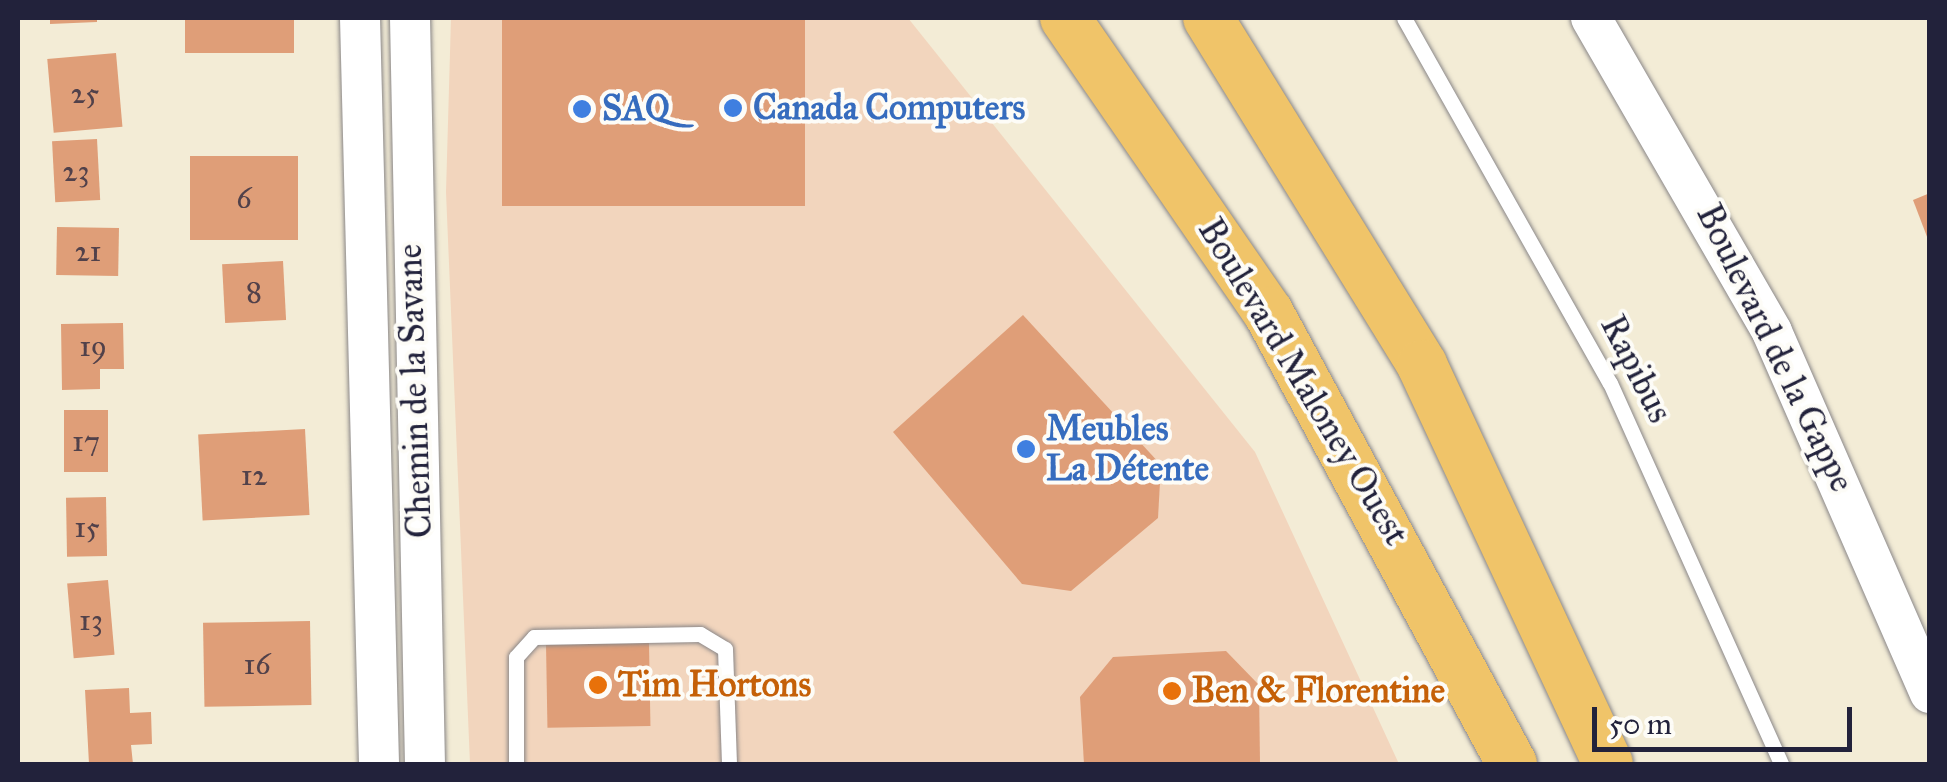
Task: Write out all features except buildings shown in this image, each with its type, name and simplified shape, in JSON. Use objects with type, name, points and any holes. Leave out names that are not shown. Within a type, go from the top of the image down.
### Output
[{"type":"main road","name":"Boulevard Maloney Ouest","points":[[1066,18],[1268,312],[1512,764]]},
{"type":"main road","points":[[1208,18],[1422,364],[1608,764]]},
{"type":"street","name":"Chemin de la Savane","points":[[360,18],[379,764]]},
{"type":"street","name":"Chemin de la Savane","points":[[410,18],[426,764]]},
{"type":"street","name":"Boulevard de la Gappe","points":[[1591,18],[1772,332],[1930,694]]},
{"type":"lane","name":"Rapibus","points":[[1404,18],[1610,384],[1781,764]]},
{"type":"lane","points":[[516,764],[516,657],[534,637],[700,634],[725,649],[729,764]]},
{"type":"shaded area","points":[[451,18],[908,18],[1255,452],[1399,764],[470,764],[446,192]]},
{"type":"place","name":"Canada Computers","points":[[733,108]]},
{"type":"place","name":"SAQ","points":[[582,109]]},
{"type":"place","name":"Meubles La Détente","points":[[1026,449]]},
{"type":"place","name":"Tim Hortons","points":[[598,685]]},
{"type":"place","name":"Ben & Florentine","points":[[1172,691]]}]
